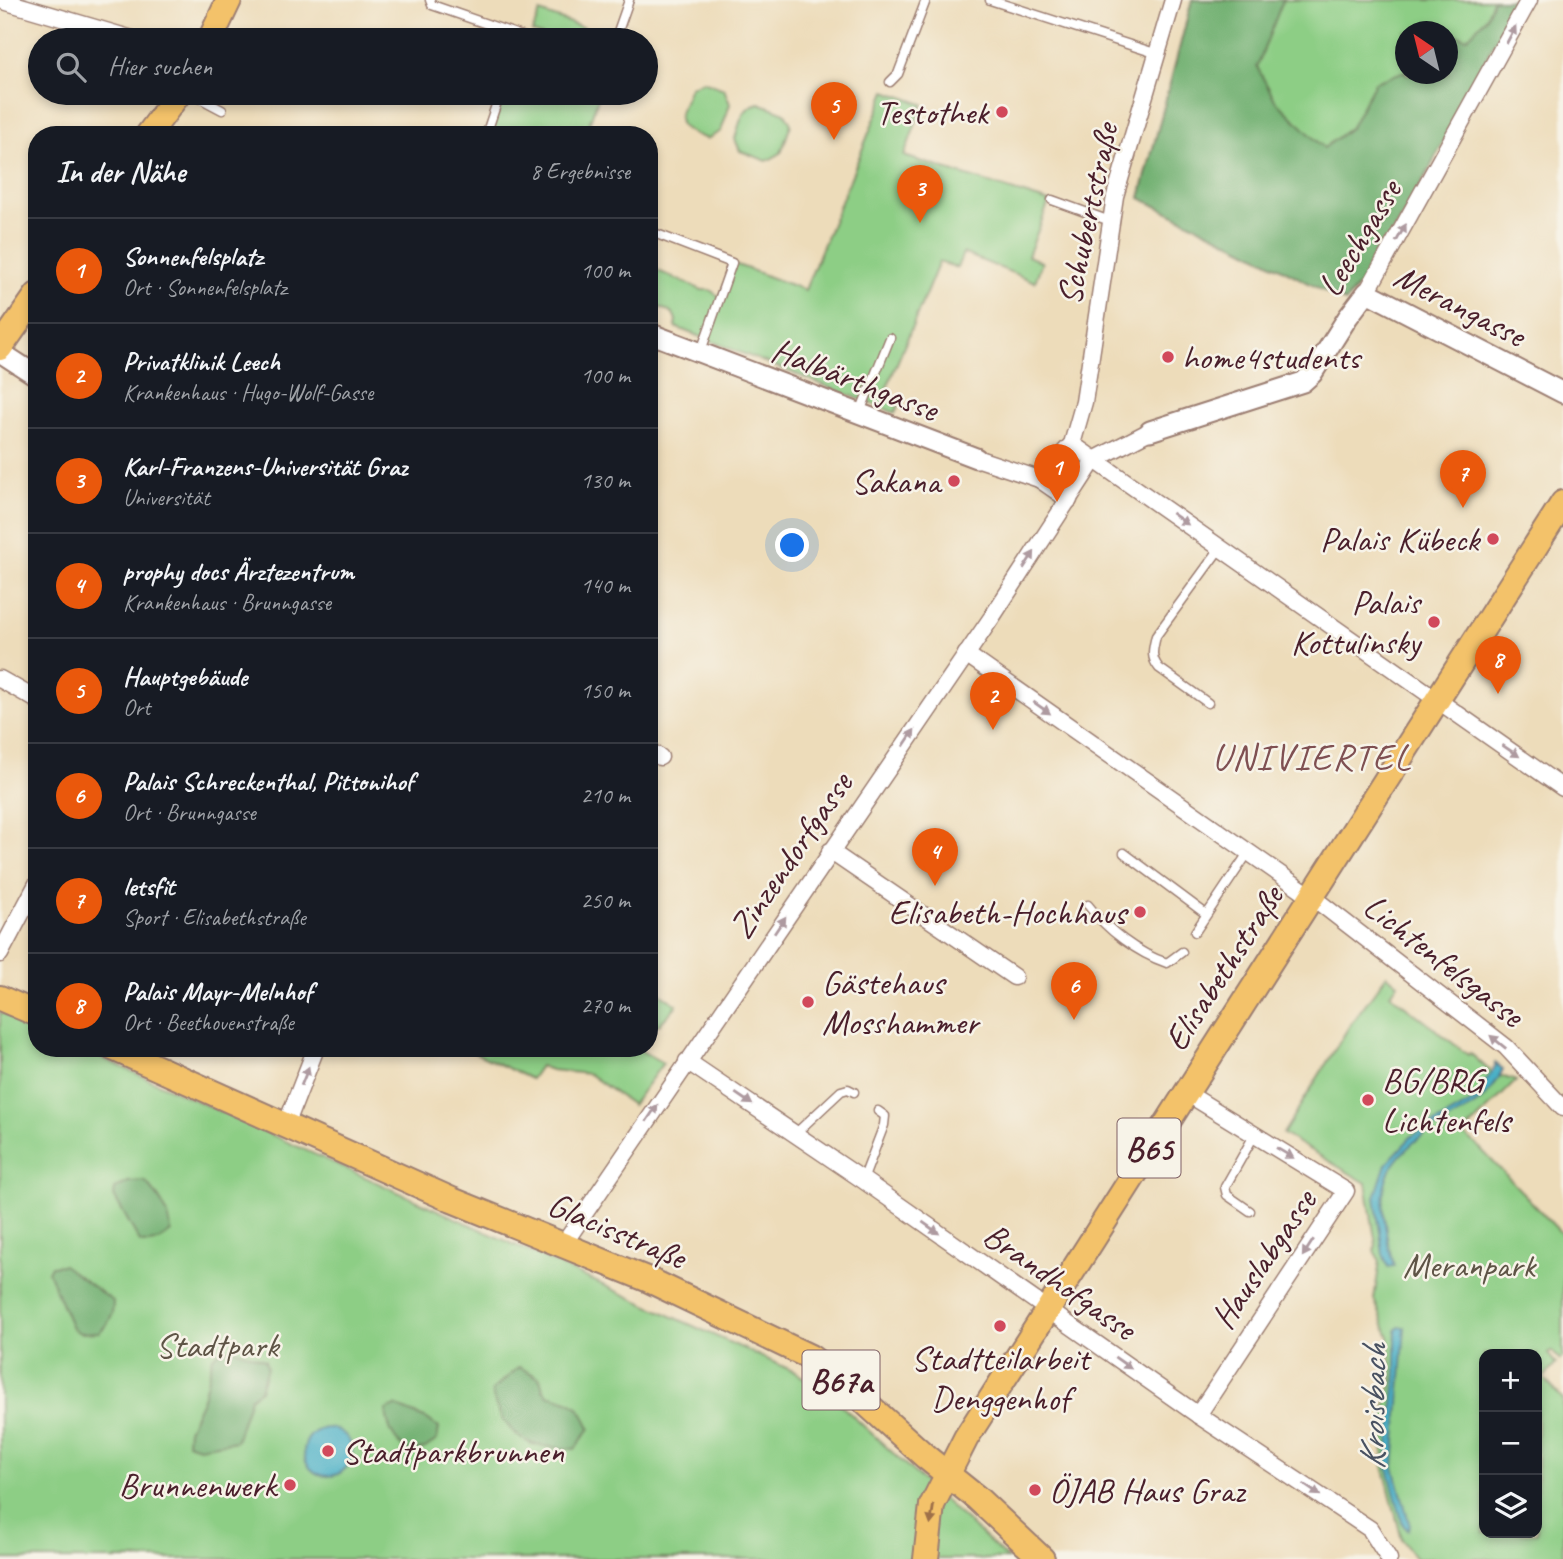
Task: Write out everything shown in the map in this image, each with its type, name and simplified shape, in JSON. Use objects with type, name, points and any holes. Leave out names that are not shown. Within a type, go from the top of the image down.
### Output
[{"type":"main road","points":[[216,28],[229,0]]},
{"type":"main road","points":[[154,126],[169,105]]},
{"type":"main road","points":[[0,350],[28,308]]},
{"type":"main road","name":"Elisabethstraße","points":[[926,1559],[932,1505],[966,1437],[1563,503]]},
{"type":"main road","points":[[0,998],[28,1010]]},
{"type":"main road","name":"Glacisstraße","points":[[133,1057],[452,1199],[649,1280],[810,1357],[837,1377],[977,1498],[1042,1559]]},
{"type":"street","points":[[0,0],[95,28]]},
{"type":"street","name":"Schubertstraße","points":[[1072,444],[1084,402],[1115,196],[1173,0]]},
{"type":"street","name":"Leechgasse","points":[[1094,460],[1150,430],[1303,382],[1312,374],[1367,292],[1529,0]]},
{"type":"street","name":"Merangasse","points":[[1367,292],[1563,393]]},
{"type":"street","name":"Halbärthgasse","points":[[658,337],[859,415],[1040,479],[1069,500]]},
{"type":"street","points":[[0,350],[28,370]]},
{"type":"street","points":[[1040,479],[1072,444],[1221,547],[1368,654],[1563,788]]},
{"type":"street","name":"Zinzendorfgasse","points":[[563,1245],[966,654],[1094,460]]},
{"type":"street","name":"Lichtenfelsgasse","points":[[966,654],[1311,896],[1506,1048],[1563,1108]]},
{"type":"street","points":[[0,679],[28,695]]},
{"type":"street","points":[[830,852],[1014,977]]},
{"type":"street","points":[[0,954],[28,901]]},
{"type":"street","points":[[286,1125],[312,1057]]},
{"type":"street","name":"Brandhofgasse","points":[[687,1061],[863,1180],[1198,1415],[1370,1530],[1389,1559]]},
{"type":"street","name":"Hauslabgasse","points":[[1185,1092],[1346,1191],[1198,1415]]},
{"type":"lane","points":[[430,0],[432,5],[493,28]]},
{"type":"lane","points":[[619,28],[629,0]]},
{"type":"lane","points":[[890,82],[898,75],[926,0]]},
{"type":"lane","points":[[990,0],[1158,54]]},
{"type":"lane","points":[[213,105],[222,110]]},
{"type":"lane","points":[[489,126],[496,105]]},
{"type":"lane","points":[[1052,200],[1110,221]]},
{"type":"lane","points":[[658,234],[732,263],[700,354]]},
{"type":"lane","points":[[859,415],[890,338]]},
{"type":"lane","points":[[1208,703],[1159,668],[1153,660],[1153,649],[1156,636],[1221,547]]},
{"type":"lane","points":[[1125,853],[1206,914]]},
{"type":"lane","points":[[1195,932],[1248,853]]},
{"type":"lane","points":[[1088,905],[1100,920],[1150,958],[1167,963],[1182,951]]},
{"type":"lane","points":[[795,1134],[841,1091],[848,1089],[853,1093]]},
{"type":"lane","points":[[863,1180],[884,1125],[885,1116],[878,1111]]},
{"type":"lane","points":[[1250,1211],[1227,1195],[1225,1187],[1255,1134]]},
{"type":"green space","points":[[1192,0],[1516,0],[1354,293],[1345,302],[1140,198]]},
{"type":"green space","points":[[1192,0],[1283,0],[1257,67],[1275,100],[1324,148],[1351,127],[1375,82],[1395,75],[1395,84],[1458,84],[1458,35],[1467,38],[1486,18],[1493,0],[1516,0],[1428,172],[1377,261],[1345,302],[1140,198]]},
{"type":"green space","points":[[540,12],[585,28],[534,28]]},
{"type":"green space","points":[[703,81],[724,89],[730,104],[721,131],[707,139],[686,130],[679,120],[690,87]]},
{"type":"green space","points":[[886,91],[923,104],[904,156],[1049,202],[1028,256],[1042,262],[1035,282],[963,253],[957,268],[939,262],[883,397],[899,404],[895,413],[675,327],[673,313],[658,307],[658,271],[702,290],[710,290],[720,297],[732,263],[805,290]]},
{"type":"green space","points":[[759,103],[785,113],[791,124],[781,153],[767,161],[740,151],[735,139],[745,112]]},
{"type":"green space","points":[[501,105],[596,105],[588,126],[493,126]]},
{"type":"green space","name":"Meranpark","points":[[1387,975],[1398,984],[1390,994],[1468,1055],[1470,1053],[1492,1073],[1516,1081],[1463,1134],[1478,1146],[1563,1235],[1563,1357],[1560,1360],[1552,1351],[1548,1354],[1556,1364],[1543,1378],[1563,1399],[1563,1559],[1416,1559],[1402,1540],[1383,1465],[1385,1408],[1392,1381],[1389,1337],[1374,1299],[1380,1261],[1374,1251],[1376,1245],[1366,1183],[1283,1134],[1350,1025]]},
{"type":"green space","points":[[658,992],[677,1005],[658,1025]]},
{"type":"green space","name":"Stadtpark","points":[[0,1012],[28,1025],[28,1057],[100,1057],[795,1372],[831,1396],[1008,1559],[0,1559]]},
{"type":"green space","points":[[484,1057],[652,1057],[663,1063],[632,1105],[589,1074],[551,1070],[540,1066],[531,1079]]},
{"type":"green space","points":[[145,1181],[166,1211],[171,1232],[149,1243],[140,1242],[114,1196],[115,1189],[128,1182]]},
{"type":"green space","points":[[63,1265],[113,1301],[110,1319],[99,1332],[80,1333],[72,1328],[48,1272],[51,1266]]},
{"type":"green space","points":[[222,1349],[235,1349],[265,1360],[267,1368],[260,1390],[250,1398],[236,1441],[199,1447],[187,1443],[188,1430],[203,1398],[213,1357]]},
{"type":"green space","points":[[519,1367],[540,1378],[548,1395],[574,1404],[582,1413],[590,1428],[575,1449],[530,1443],[516,1434],[505,1422],[496,1406],[492,1391]]},
{"type":"green space","points":[[395,1406],[427,1419],[439,1428],[437,1440],[425,1448],[411,1452],[405,1448],[396,1440],[388,1423],[386,1410]]},
{"type":"water","name":"Kroisbach","points":[[1495,1063],[1503,1069],[1486,1096],[1465,1112],[1418,1139],[1398,1158],[1387,1176],[1383,1198],[1389,1250],[1394,1266],[1388,1267],[1383,1254],[1375,1197],[1386,1164],[1412,1136],[1474,1101]]},
{"type":"water","name":"Kroisbach","points":[[1405,1327],[1394,1467],[1410,1526],[1408,1530],[1403,1525],[1387,1465],[1396,1374],[1396,1329]]},
{"type":"water","name":"Stadtparkbrunnen","points":[[328,1428],[345,1435],[352,1452],[345,1469],[328,1476],[311,1469],[304,1452],[311,1435]]},
{"type":"place","name":"Testothek","points":[[1002,112]]},
{"type":"place","name":"Hauptgebäude","points":[[834,140]]},
{"type":"place","name":"Karl-Franzens-Universität Graz","points":[[920,223]]},
{"type":"place","name":"home4students","points":[[1168,357]]},
{"type":"place","name":"Sakana","points":[[954,481]]},
{"type":"place","name":"Sonnenfelsplatz","points":[[1057,502]]},
{"type":"place","name":"letsfit","points":[[1463,508]]},
{"type":"place","name":"Palais Kübeck","points":[[1493,539]]},
{"type":"place","name":"Palais Kottulinsky","points":[[1434,622]]},
{"type":"place","name":"Palais Mayr-Melnhof","points":[[1498,694]]},
{"type":"place","name":"Privatklinik Leech","points":[[993,730]]},
{"type":"place","name":"prophy docs Ärztezentrum","points":[[935,886]]},
{"type":"place","name":"Elisabeth-Hochhaus","points":[[1140,912]]},
{"type":"place","name":"Gästehaus Mosshammer","points":[[808,1002]]},
{"type":"place","name":"Palais Schreckenthal, Pittonihof","points":[[1074,1020]]},
{"type":"place","name":"BG/BRG Lichtenfels","points":[[1368,1100]]},
{"type":"place","name":"Stadtteilarbeit Denggenhof","points":[[1000,1326]]},
{"type":"place","name":"Stadtparkbrunnen","points":[[328,1451]]},
{"type":"place","name":"Brunnenwerk","points":[[290,1485]]},
{"type":"place","name":"ÖJAB Haus Graz","points":[[1035,1490]]},
{"type":"district","name":"UNIVIERTEL","points":[[1312,756]]}]
